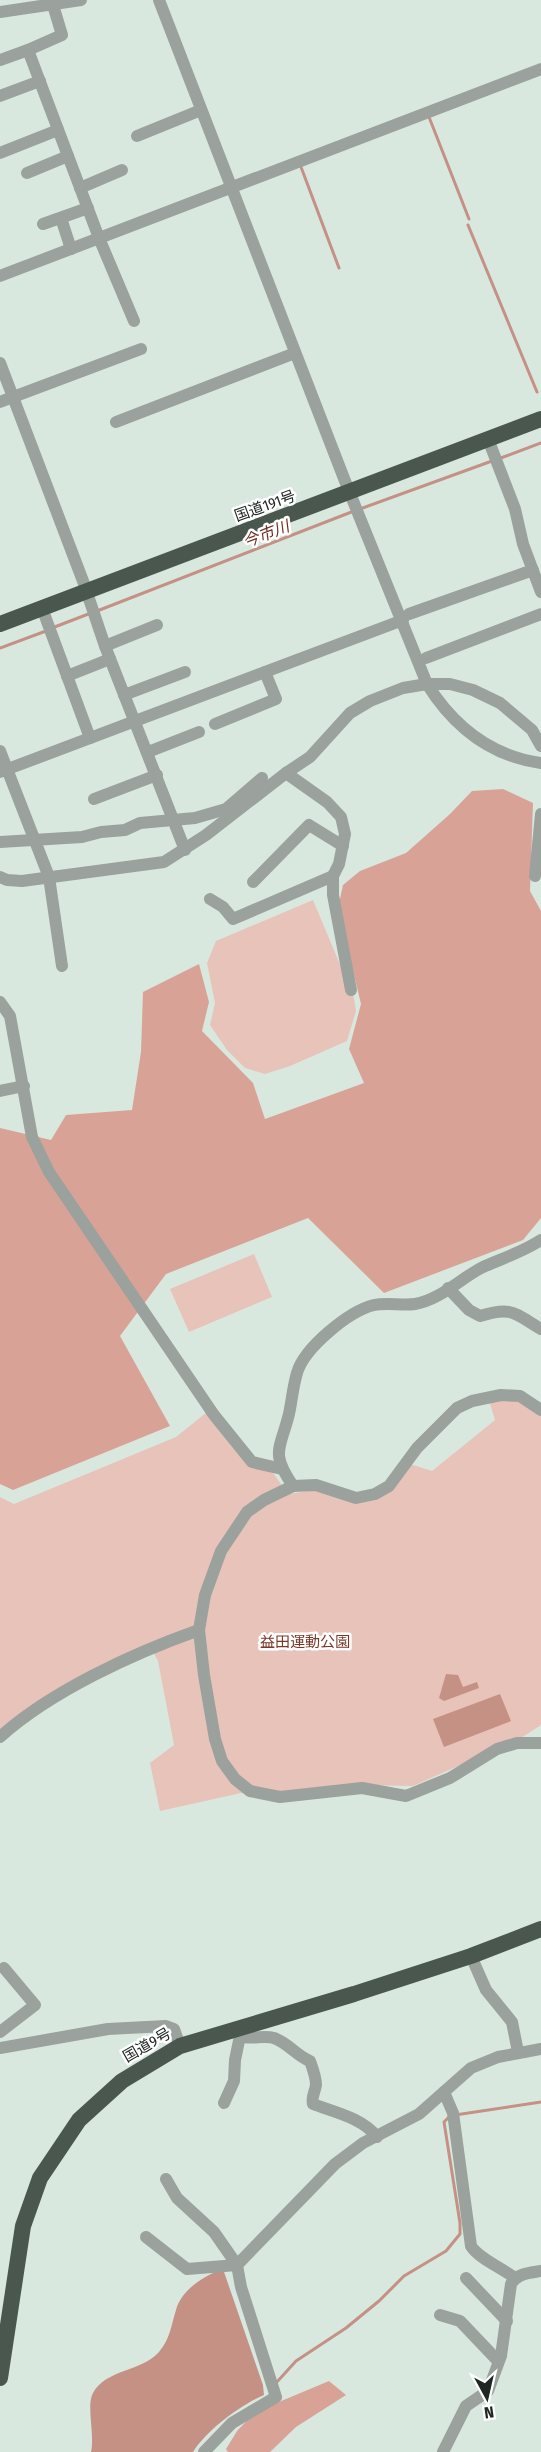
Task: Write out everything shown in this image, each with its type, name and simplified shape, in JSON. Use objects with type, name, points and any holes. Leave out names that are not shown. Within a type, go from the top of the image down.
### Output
[{"type":"highway","name":"国道191号","points":[[0,624],[541,419]]},
{"type":"highway","name":"国道9号","points":[[0,2378],[23,2226],[40,2178],[79,2120],[122,2081],[180,2046],[238,2033],[471,1956],[541,1929]]},
{"type":"street","points":[[0,12],[81,0]]},
{"type":"street","points":[[159,0],[350,493],[406,617],[428,684],[442,708],[470,734],[494,749],[525,761],[541,763]]},
{"type":"street","points":[[0,60],[62,35],[54,4]]},
{"type":"street","points":[[28,50],[99,238],[134,321]]},
{"type":"street","points":[[0,276],[541,69]]},
{"type":"street","points":[[0,96],[40,81]]},
{"type":"street","points":[[137,136],[201,110]]},
{"type":"street","points":[[0,153],[58,130]]},
{"type":"street","points":[[27,173],[68,156]]},
{"type":"street","points":[[80,188],[122,170]]},
{"type":"street","points":[[43,224],[88,208]]},
{"type":"street","points":[[61,218],[71,249]]},
{"type":"street","points":[[0,402],[141,350]]},
{"type":"street","points":[[116,422],[295,353]]},
{"type":"street","points":[[1,366],[87,591],[110,659],[185,850]]},
{"type":"street","points":[[488,439],[515,509],[523,544],[541,592]]},
{"type":"street","points":[[3,771],[533,570]]},
{"type":"street","points":[[42,608],[90,738]]},
{"type":"street","points":[[426,658],[541,614]]},
{"type":"street","points":[[105,645],[157,625]]},
{"type":"street","points":[[67,676],[110,659]]},
{"type":"street","points":[[124,695],[185,672]]},
{"type":"street","points":[[215,723],[276,699],[265,672]]},
{"type":"street","points":[[0,877],[22,881],[164,862],[185,850],[286,773],[310,758],[350,713],[403,688],[428,684],[450,684],[500,703],[532,730],[541,746]]},
{"type":"street","points":[[148,752],[199,732]]},
{"type":"street","points":[[0,751],[3,771],[49,877],[62,966]]},
{"type":"street","points":[[286,773],[327,802],[341,817],[345,834],[339,864],[333,876],[333,895],[351,990]]},
{"type":"street","points":[[94,799],[157,775]]},
{"type":"street","points":[[0,842],[82,837],[101,831],[125,830],[140,824],[195,818],[226,809],[262,778]]},
{"type":"street","points":[[535,876],[541,814]]},
{"type":"street","points":[[253,882],[309,825],[343,846]]},
{"type":"street","points":[[210,899],[223,907],[233,919],[333,876]]},
{"type":"street","points":[[0,1002],[10,1016],[32,1137],[49,1172],[214,1415],[252,1462],[282,1469]]},
{"type":"street","points":[[0,1091],[24,1086]]},
{"type":"street","points":[[293,1486],[282,1469],[277,1455],[291,1404],[297,1371],[307,1354],[324,1336],[373,1305],[415,1304],[483,1267],[525,1250],[541,1240]]},
{"type":"street","points":[[448,1288],[469,1310],[480,1316],[499,1310],[510,1311],[541,1329]]},
{"type":"street","points":[[541,1410],[520,1396],[501,1395],[478,1399],[457,1408],[417,1448],[389,1486],[375,1494],[356,1498],[316,1485],[293,1486],[264,1500],[247,1512],[221,1551],[205,1595],[199,1630],[215,1739],[222,1761],[235,1779],[250,1791],[280,1797],[362,1788],[406,1796],[450,1778],[497,1749],[516,1743],[541,1743]]},
{"type":"street","points":[[0,1737],[46,1704],[86,1681],[162,1644],[199,1630]]},
{"type":"street","points":[[471,1956],[486,1990],[512,2022],[518,2052]]},
{"type":"street","points":[[0,2032],[35,2005],[4,1968]]},
{"type":"street","points":[[0,2048],[108,2028],[166,2025],[174,2029],[180,2046]]},
{"type":"street","points":[[224,2103],[234,2081],[238,2033],[248,2039],[270,2037],[310,2061],[316,2088],[311,2100],[313,2104],[353,2120],[372,2130],[377,2137]]},
{"type":"street","points":[[146,2237],[188,2269],[237,2265],[334,2164],[363,2143],[418,2114],[471,2067],[498,2057],[541,2049]]},
{"type":"street","points":[[444,2092],[453,2117],[471,2246],[476,2254],[498,2265],[515,2278]]},
{"type":"street","points":[[166,2179],[177,2198],[210,2226],[237,2265],[241,2287],[276,2397],[232,2423],[204,2452]]},
{"type":"street","points":[[443,2452],[460,2414],[466,2406],[488,2391],[498,2361],[507,2321],[509,2294],[515,2278],[541,2271]]},
{"type":"street","points":[[466,2278],[507,2321]]},
{"type":"street","points":[[440,2315],[460,2321],[498,2361]]},
{"type":"green space","points":[[313,900],[354,998],[356,1011],[347,1041],[290,1066],[265,1074],[245,1068],[227,1050],[210,1025],[215,1003],[207,963],[216,941]]},
{"type":"green space","points":[[254,1254],[272,1297],[189,1332],[170,1289]]},
{"type":"green space","name":"益田運動公園","points":[[518,1399],[541,1413],[541,1725],[521,1738],[413,1786],[361,1785],[280,1797],[250,1791],[160,1811],[150,1763],[174,1745],[158,1661],[150,1646],[0,1732],[0,1497],[14,1504],[176,1437],[207,1412],[249,1464],[271,1470],[288,1494],[314,1490],[376,1497],[410,1464],[432,1471],[495,1420],[489,1400]]},
{"type":"shaded area","points":[[503,789],[533,803],[530,891],[541,911],[541,1218],[523,1240],[384,1293],[308,1218],[166,1274],[120,1336],[170,1426],[13,1490],[0,1484],[0,1128],[51,1140],[66,1115],[132,1110],[141,1052],[143,992],[199,964],[209,1002],[202,1031],[253,1083],[265,1119],[364,1083],[349,1049],[361,1004],[338,908],[343,885],[360,871],[406,853],[472,791]]},
{"type":"shaded area","points":[[446,1674],[458,1675],[463,1687],[477,1682],[479,1688],[444,1701],[439,1698]]},
{"type":"shaded area","points":[[500,1694],[511,1721],[444,1747],[433,1719]]},
{"type":"shaded area","points":[[223,2269],[263,2385],[264,2395],[224,2419],[193,2452],[91,2452],[90,2405],[93,2393],[106,2379],[152,2359],[163,2347],[168,2337],[183,2296],[202,2279]]},
{"type":"shaded area","points":[[329,2381],[346,2395],[296,2427],[270,2452],[228,2452],[226,2449],[237,2431],[255,2412]]},
{"type":"waterway","points":[[429,117],[469,219]]},
{"type":"waterway","points":[[301,167],[339,268]]},
{"type":"waterway","points":[[468,225],[537,392]]},
{"type":"waterway","name":"今市川","points":[[498,459],[541,443]]},
{"type":"waterway","name":"今市川","points":[[360,509],[492,461]]},
{"type":"waterway","name":"今市川","points":[[97,611],[354,511]]},
{"type":"waterway","name":"今市川","points":[[52,628],[91,613]]},
{"type":"waterway","name":"今市川","points":[[0,648],[46,631]]},
{"type":"waterway","points":[[455,2115],[541,2102]]},
{"type":"waterway","points":[[276,2383],[296,2361],[346,2328],[379,2301],[404,2276],[446,2251],[460,2234],[444,2122],[449,2117]]}]
